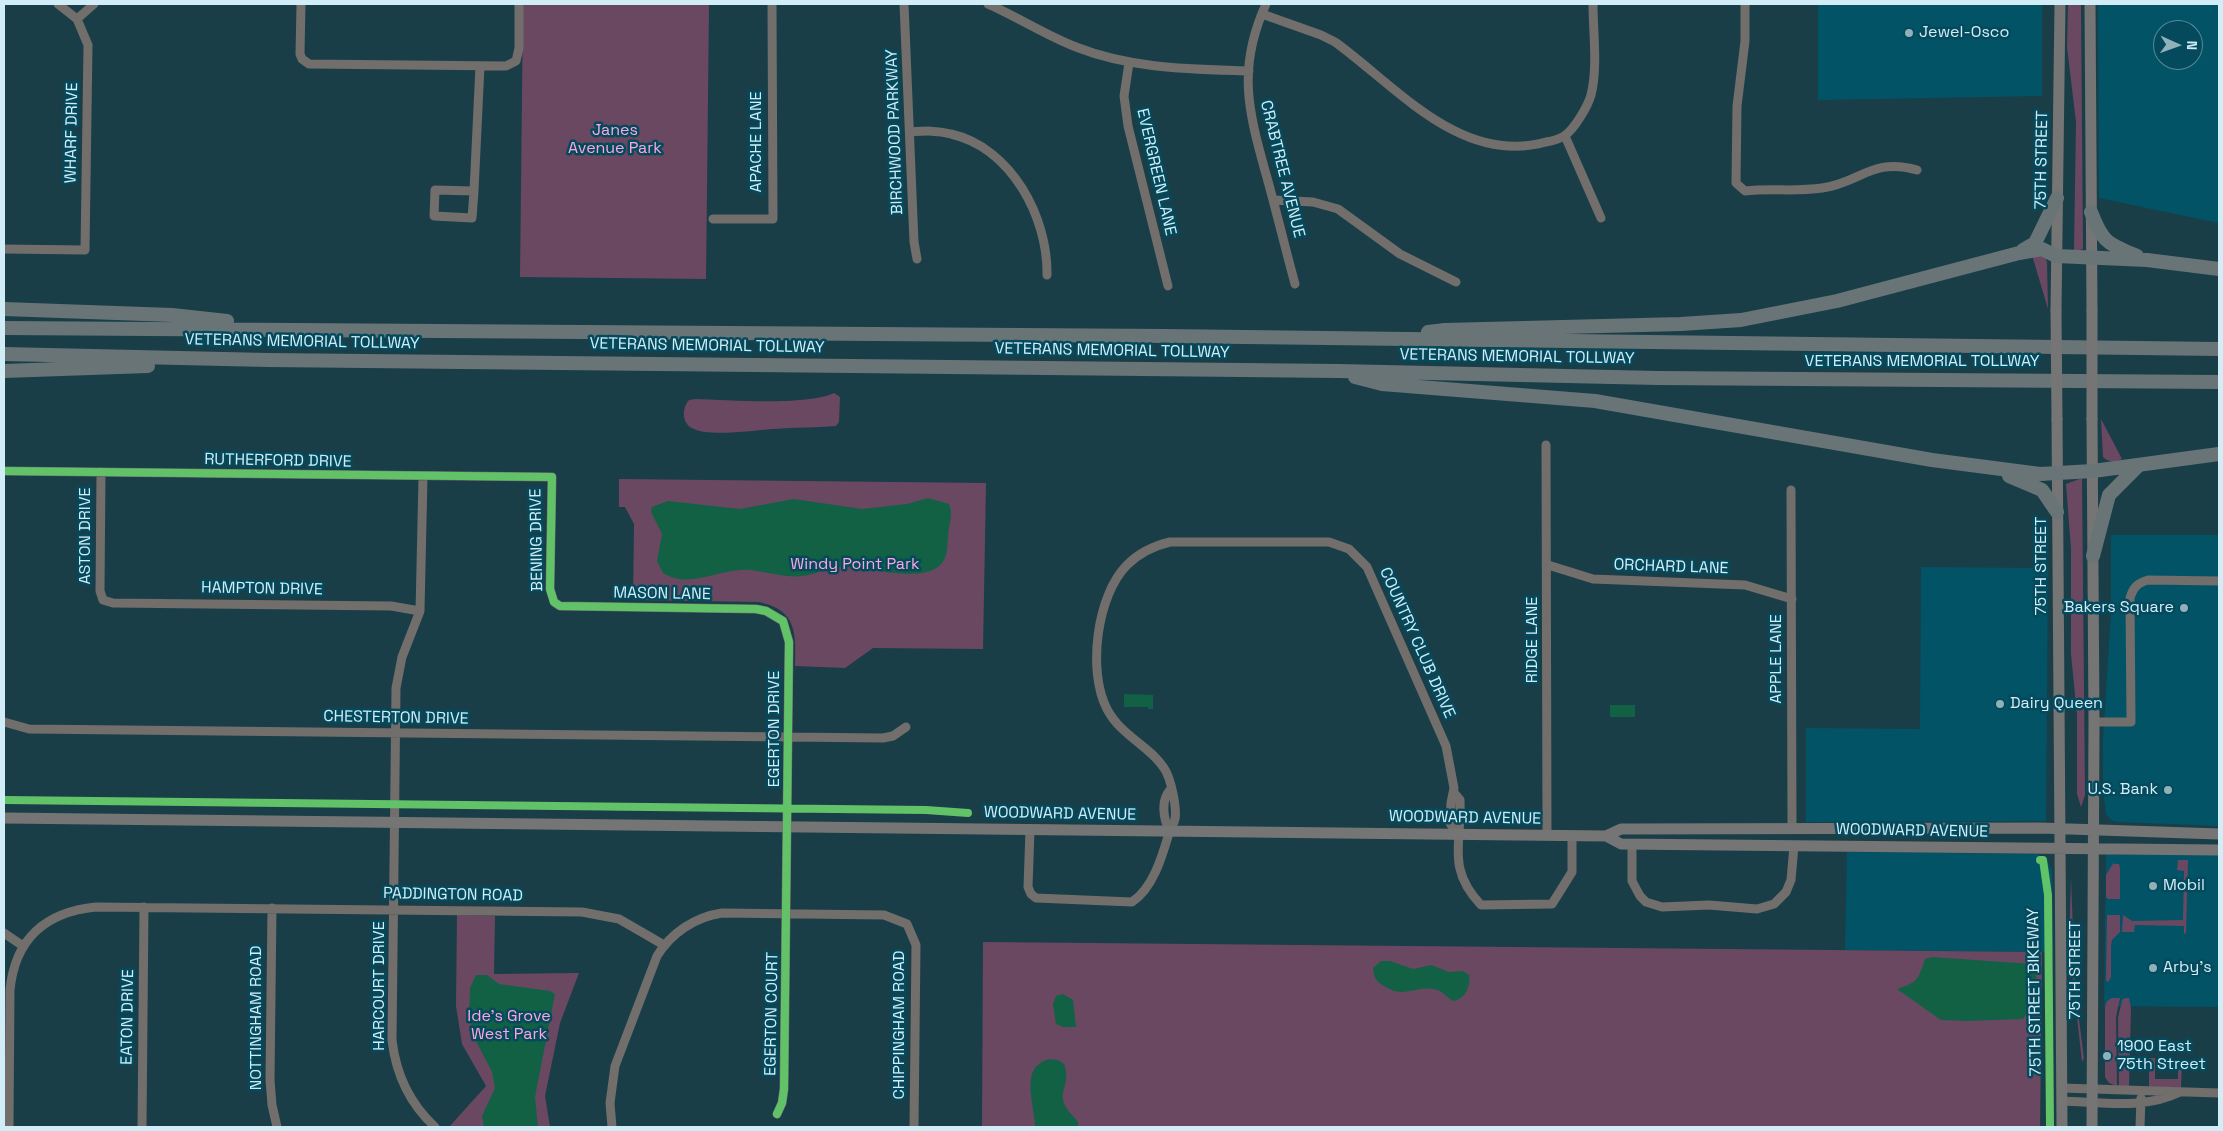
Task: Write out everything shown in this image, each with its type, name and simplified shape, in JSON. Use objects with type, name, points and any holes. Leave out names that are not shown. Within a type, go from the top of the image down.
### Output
[{"type":"highway","points":[[2019,253],[2035,243],[2057,198]]},
{"type":"highway","points":[[2091,212],[2100,234],[2107,242],[2147,260]]},
{"type":"highway","points":[[1382,338],[1445,330],[1681,324],[1741,320],[1837,302],[2019,253],[2042,250],[2056,256],[2147,260],[2219,269]]},
{"type":"highway","points":[[4,309],[172,315],[290,329]]},
{"type":"highway","name":"VETERANS MEMORIAL TOLLWAY","points":[[4,328],[1382,338],[2219,349]]},
{"type":"highway","name":"VETERANS MEMORIAL TOLLWAY","points":[[4,354],[268,360],[1338,371],[1678,378],[2219,382]]},
{"type":"highway","points":[[4,371],[268,360]]},
{"type":"highway","points":[[1338,371],[1382,384],[1595,401],[1989,469],[2058,475],[2219,454]]},
{"type":"highway","points":[[2093,556],[2109,495],[2139,465]]},
{"type":"highway","points":[[1989,469],[2031,484],[2042,490],[2058,512]]},
{"type":"main road","name":"75TH STREET","points":[[2060,4],[2056,310],[2062,1127]]},
{"type":"main road","name":"75TH STREET","points":[[2090,4],[2094,722],[2092,1127]]},
{"type":"main road","name":"WOODWARD AVENUE","points":[[4,818],[1547,836],[1606,836],[1620,829],[1792,828],[2059,829],[2219,834]]},
{"type":"main road","name":"WOODWARD AVENUE","points":[[1606,836],[1621,844],[2219,850]]},
{"type":"street","points":[[58,4],[77,19],[94,4]]},
{"type":"street","points":[[301,4],[300,54],[302,59],[310,64],[480,66],[506,66],[516,61],[519,48],[519,4]]},
{"type":"street","name":"APACHE LANE","points":[[713,219],[773,219],[772,4]]},
{"type":"street","name":"BIRCHWOOD PARKWAY","points":[[904,4],[914,242],[917,259]]},
{"type":"street","points":[[988,4],[1076,47],[1130,63],[1176,69],[1249,71]]},
{"type":"street","name":"CRABTREE AVENUE","points":[[1266,4],[1253,42],[1249,71],[1248,106],[1295,284]]},
{"type":"street","points":[[1262,14],[1321,35],[1335,42],[1428,116],[1458,133],[1482,141],[1512,145],[1538,144],[1565,136],[1584,112],[1591,94],[1593,82],[1593,4]]},
{"type":"street","points":[[1745,4],[1745,41],[1737,106],[1736,182],[1740,188],[1745,191],[1820,189],[1876,167],[1904,166],[1917,170]]},
{"type":"street","name":"WHARF DRIVE","points":[[4,249],[85,250],[88,45],[77,19]]},
{"type":"street","name":"EVERGREEN LANE","points":[[1130,63],[1124,96],[1128,126],[1168,286]]},
{"type":"street","points":[[474,191],[435,190],[434,216],[472,218],[474,191],[480,66]]},
{"type":"street","points":[[910,132],[933,131],[953,134],[976,144],[1003,164],[1027,197],[1039,220],[1047,252],[1047,275]]},
{"type":"street","points":[[1565,136],[1601,218]]},
{"type":"street","points":[[1273,200],[1313,202],[1338,210],[1400,254],[1456,282]]},
{"type":"street","name":"RIDGE LANE","points":[[1546,445],[1548,565],[1547,836]]},
{"type":"street","name":"RUTHERFORD DRIVE","points":[[4,471],[552,477]]},
{"type":"street","name":"ASTON DRIVE","points":[[101,472],[100,591],[104,600]]},
{"type":"street","name":"HARCOURT DRIVE","points":[[423,477],[420,611],[398,672],[392,1040],[394,1057],[408,1094],[423,1116],[434,1127]]},
{"type":"street","name":"BENING DRIVE","points":[[552,477],[550,589],[554,602]]},
{"type":"street","name":"APPLE LANE","points":[[1791,490],[1792,828]]},
{"type":"street","name":"COUNTRY CLUB DRIVE","points":[[1169,831],[1164,819],[1166,795],[1170,790],[1164,768],[1124,732],[1106,708],[1096,673],[1095,653],[1107,598],[1118,576],[1135,557],[1158,545],[1170,542],[1324,542],[1342,545],[1368,567],[1446,746],[1454,778],[1454,794],[1460,800],[1461,823],[1458,835],[1457,860],[1471,895],[1480,905],[1534,906],[1552,904],[1572,872],[1572,836]]},
{"type":"street","name":"ORCHARD LANE","points":[[1548,565],[1593,579],[1745,585],[1792,599]]},
{"type":"street","points":[[2094,722],[2131,722],[2130,598],[2133,589],[2139,583],[2148,580],[2219,581]]},
{"type":"street","name":"HAMPTON DRIVE","points":[[104,600],[113,603],[391,606],[420,611]]},
{"type":"street","name":"MASON LANE","points":[[554,602],[567,607],[756,609],[770,612]]},
{"type":"street","name":"EGERTON DRIVE","points":[[770,612],[783,621],[789,637],[786,914]]},
{"type":"street","name":"CHESTERTON DRIVE","points":[[4,722],[29,729],[883,738],[892,736],[906,727]]},
{"type":"street","points":[[1030,830],[1028,887],[1031,894],[1036,898],[1132,902],[1138,898],[1162,860],[1169,831]]},
{"type":"street","points":[[1632,844],[1632,881],[1640,896],[1654,905],[1671,908],[1708,905],[1757,909],[1774,904],[1786,892],[1791,880],[1794,846]]},
{"type":"street","name":"PADDINGTON ROAD","points":[[23,946],[30,935],[55,918],[73,910],[96,906],[597,913],[634,925],[664,945]]},
{"type":"street","name":"EATON DRIVE","points":[[142,1127],[144,907]]},
{"type":"street","name":"NOTTINGHAM ROAD","points":[[272,908],[270,1086],[277,1127]]},
{"type":"street","points":[[612,1127],[610,1103],[615,1066],[654,964],[664,945],[689,924],[706,916],[722,914],[786,914]]},
{"type":"street","name":"CHIPPINGHAM ROAD","points":[[786,914],[880,915],[892,916],[907,924],[916,945],[914,1127]]},
{"type":"street","name":"EGERTON COURT","points":[[777,1114],[782,1103],[784,1089],[786,914]]},
{"type":"street","points":[[4,933],[23,946],[13,971],[10,990],[9,1127]]},
{"type":"street","points":[[2062,1088],[2219,1092]]},
{"type":"street","points":[[2140,1127],[2142,1091]]},
{"type":"street","points":[[2062,1101],[2141,1102],[2168,1098],[2180,1092]]},
{"type":"shaded area","points":[[1818,4],[2042,4],[2042,96],[1818,100]]},
{"type":"shaded area","points":[[2098,4],[2219,4],[2219,223],[2099,198]]},
{"type":"shaded area","points":[[928,498],[949,504],[951,516],[947,551],[944,560],[936,568],[925,572],[912,574],[843,567],[803,576],[790,576],[739,570],[695,579],[684,579],[674,578],[663,573],[657,561],[662,534],[651,512],[652,507],[668,501],[740,509],[794,499],[862,509],[907,504]]},
{"type":"shaded area","points":[[2111,535],[2219,535],[2219,826],[2119,822],[2112,821],[2106,814],[2103,790],[2103,739],[2111,612]]},
{"type":"shaded area","points":[[1921,567],[2048,568],[2046,821],[1806,822],[1806,728],[1920,729]]},
{"type":"shaded area","points":[[1124,694],[1153,695],[1153,709],[1148,709],[1148,707],[1124,707]]},
{"type":"shaded area","points":[[1610,705],[1635,705],[1635,717],[1610,717]]},
{"type":"shaded area","points":[[1847,852],[2038,854],[2048,862],[2052,872],[2053,952],[1845,950]]},
{"type":"shaded area","points":[[2106,853],[2219,855],[2219,1007],[2104,1006]]},
{"type":"shaded area","points":[[1932,957],[2032,964],[2037,979],[2034,999],[2023,1019],[1941,1020],[1897,989],[1913,982],[1921,972],[1925,959]]},
{"type":"shaded area","points":[[1381,961],[1390,961],[1413,969],[1431,965],[1449,972],[1463,971],[1469,975],[1468,988],[1461,998],[1453,1001],[1442,992],[1434,989],[1397,992],[1384,986],[1376,979],[1373,968]]},
{"type":"shaded area","points":[[476,975],[487,975],[499,984],[550,991],[555,994],[535,1097],[538,1127],[484,1127],[482,1116],[495,1088],[492,1072],[475,1039],[469,1016],[470,988]]},
{"type":"shaded area","points":[[1063,994],[1073,1000],[1076,1027],[1063,1027],[1056,1024],[1053,1004],[1056,996]]},
{"type":"shaded area","points":[[1050,1059],[1058,1060],[1064,1064],[1066,1081],[1063,1099],[1066,1108],[1078,1122],[1078,1127],[1035,1127],[1030,1087],[1031,1078],[1034,1069],[1040,1063]]},
{"type":"green space","name":"Janes Avenue Park","points":[[523,4],[709,4],[706,279],[520,277]]},
{"type":"green space","points":[[2068,4],[2081,4],[2083,249],[2076,251],[2074,250],[2076,122],[2067,47]]},
{"type":"green space","points":[[2039,254],[2045,257],[2047,262],[2048,309],[2032,255]]},
{"type":"green space","points":[[834,393],[840,397],[839,422],[836,426],[711,433],[690,427],[684,416],[687,403],[689,400],[695,399],[787,401],[805,400]]},
{"type":"green space","points":[[2101,419],[2122,459],[2112,461],[2103,457]]},
{"type":"green space","points":[[2082,478],[2085,795],[2081,807],[2077,794],[2077,715],[2071,654],[2071,549],[2066,484]]},
{"type":"green space","name":"Windy Point Park","points":[[619,479],[986,483],[983,649],[873,648],[845,668],[795,666],[795,643],[792,625],[781,611],[771,606],[759,602],[633,600],[634,524],[625,507],[619,507]]},
{"type":"green space","points":[[2178,860],[2188,860],[2186,933],[2184,934],[2184,926],[2135,925],[2134,932],[2122,932],[2123,915],[2132,921],[2183,920],[2184,871],[2177,870]]},
{"type":"green space","points":[[2114,862],[2114,864],[2119,864],[2120,868],[2120,899],[2108,899],[2106,897],[2106,875]]},
{"type":"green space","points":[[2071,877],[2075,989],[2084,1058],[2082,1062],[2069,944]]},
{"type":"green space","name":"Ide's Grove West Park","points":[[457,915],[495,916],[494,974],[579,973],[560,1023],[545,1096],[550,1127],[449,1127],[486,1086],[462,1044],[456,1006]]},
{"type":"green space","points":[[2107,915],[2120,915],[2120,932],[2112,940],[2111,945],[2111,977],[2108,982],[2106,980]]},
{"type":"green space","points":[[983,942],[2042,952],[2040,1127],[982,1127]]},
{"type":"green space","points":[[2112,998],[2120,998],[2116,1017],[2117,1086],[2109,1083],[2105,1077],[2105,1007],[2107,1001]]},
{"type":"green space","points":[[2129,998],[2131,1008],[2129,1086],[2119,1086],[2118,1018],[2122,1000]]},
{"type":"green space","points":[[2149,1058],[2155,1058],[2155,1079],[2178,1079],[2178,1067],[2182,1062],[2181,1088],[2149,1087]]},
{"type":"cycle path","points":[[4,471],[552,477],[550,589],[554,602],[560,606],[756,609],[766,611],[783,621],[789,642],[784,1089],[782,1103],[777,1114]]},
{"type":"cycle path","points":[[4,800],[926,810],[968,813]]},
{"type":"cycle path","name":"75TH STREET BIKEWAY","points":[[2040,860],[2043,860],[2048,895],[2050,1127]]},
{"type":"place","name":"Jewel-Osco","points":[[1909,33]]},
{"type":"place","name":"Bakers Square","points":[[2184,608]]},
{"type":"place","name":"Dairy Queen","points":[[2000,704]]},
{"type":"place","name":"U.S. Bank","points":[[2168,790]]},
{"type":"place","name":"Mobil","points":[[2153,886]]},
{"type":"place","name":"Arby's","points":[[2153,968]]},
{"type":"place","name":"1900 East 75th Street","points":[[2107,1056]]}]
